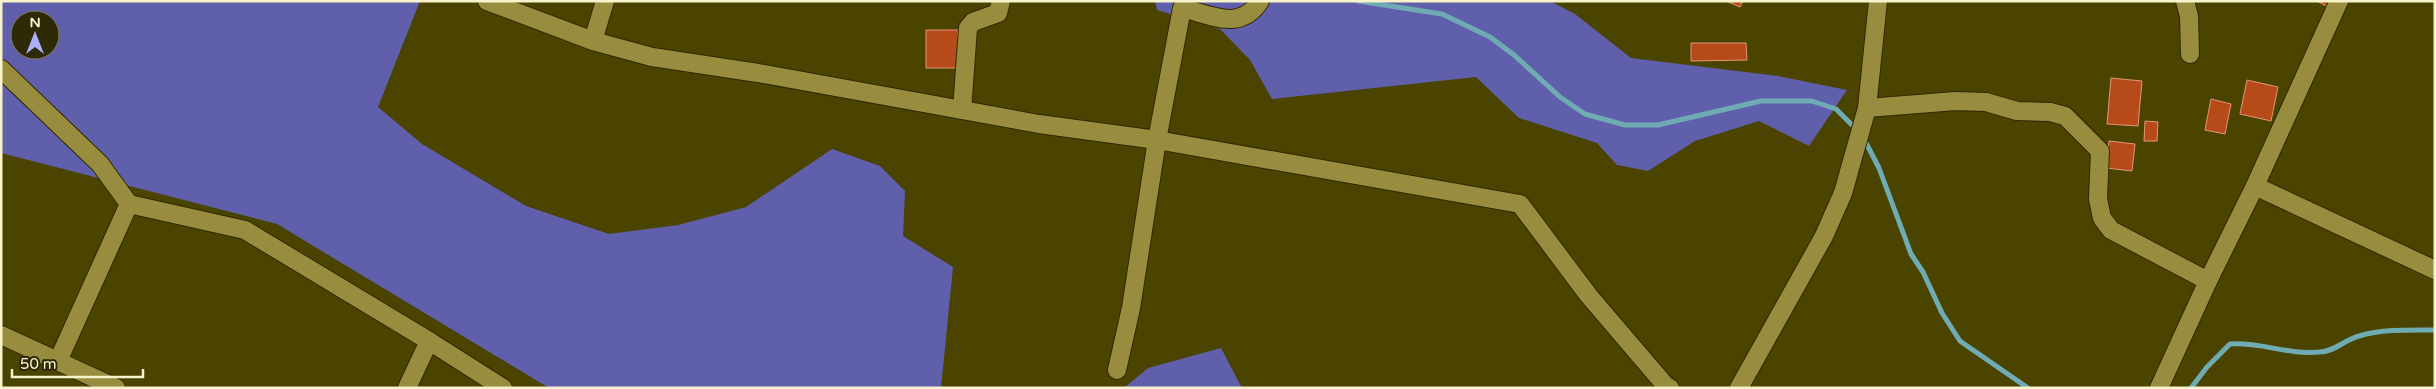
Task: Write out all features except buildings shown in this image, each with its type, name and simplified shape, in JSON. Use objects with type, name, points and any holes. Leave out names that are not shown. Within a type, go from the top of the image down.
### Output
[{"type":"street","points":[[488,1],[593,41],[652,57],[758,73],[1039,124],[1157,140],[1520,204],[1589,296],[1666,387]]},
{"type":"street","points":[[593,41],[605,1]]},
{"type":"street","points":[[962,110],[968,28],[973,22],[998,13],[1001,1]]},
{"type":"street","points":[[1117,370],[1130,308],[1178,4],[1231,20],[1252,13],[1260,1]]},
{"type":"street","points":[[1739,388],[1832,219],[1844,193],[1867,108],[1878,1]]},
{"type":"street","points":[[2185,1],[2189,16],[2190,54]]},
{"type":"street","points":[[2159,388],[2208,281],[2255,186],[2339,1]]},
{"type":"street","points":[[1,69],[100,164],[129,204],[245,230],[503,388]]},
{"type":"street","points":[[1867,108],[1956,101],[1986,102],[2016,111],[2050,112],[2065,116],[2100,151],[2098,199],[2102,218],[2111,230],[2208,281]]},
{"type":"street","points":[[2255,186],[2435,270]]},
{"type":"street","points":[[58,361],[129,204]]},
{"type":"street","points":[[1,335],[116,388]]},
{"type":"street","points":[[407,388],[429,341]]},
{"type":"shaded area","points":[[1,1],[420,1],[378,107],[422,144],[526,206],[609,234],[678,225],[746,207],[832,149],[880,166],[905,191],[903,236],[953,267],[941,388],[549,388],[277,224],[1,153]]},
{"type":"shaded area","points":[[1155,1],[1550,1],[1575,14],[1631,58],[1778,76],[1847,90],[1809,146],[1759,121],[1695,141],[1648,171],[1617,165],[1597,143],[1519,118],[1476,77],[1272,99],[1250,60],[1220,29],[1157,10]]},
{"type":"shaded area","points":[[1221,348],[1242,388],[1124,388],[1148,368]]},
{"type":"waterway","points":[[1358,1],[1442,14],[1490,37],[1514,55],[1560,97],[1585,114],[1625,125],[1658,125],[1761,101],[1812,101],[1836,109],[1858,131]]},
{"type":"waterway","points":[[1863,137],[1879,168],[1911,254],[1923,272],[1942,313],[1960,341],[2028,388]]},
{"type":"waterway","points":[[2191,388],[2207,367],[2230,344],[2253,345],[2297,352],[2320,352],[2330,350],[2354,338],[2377,332],[2435,330]]}]
